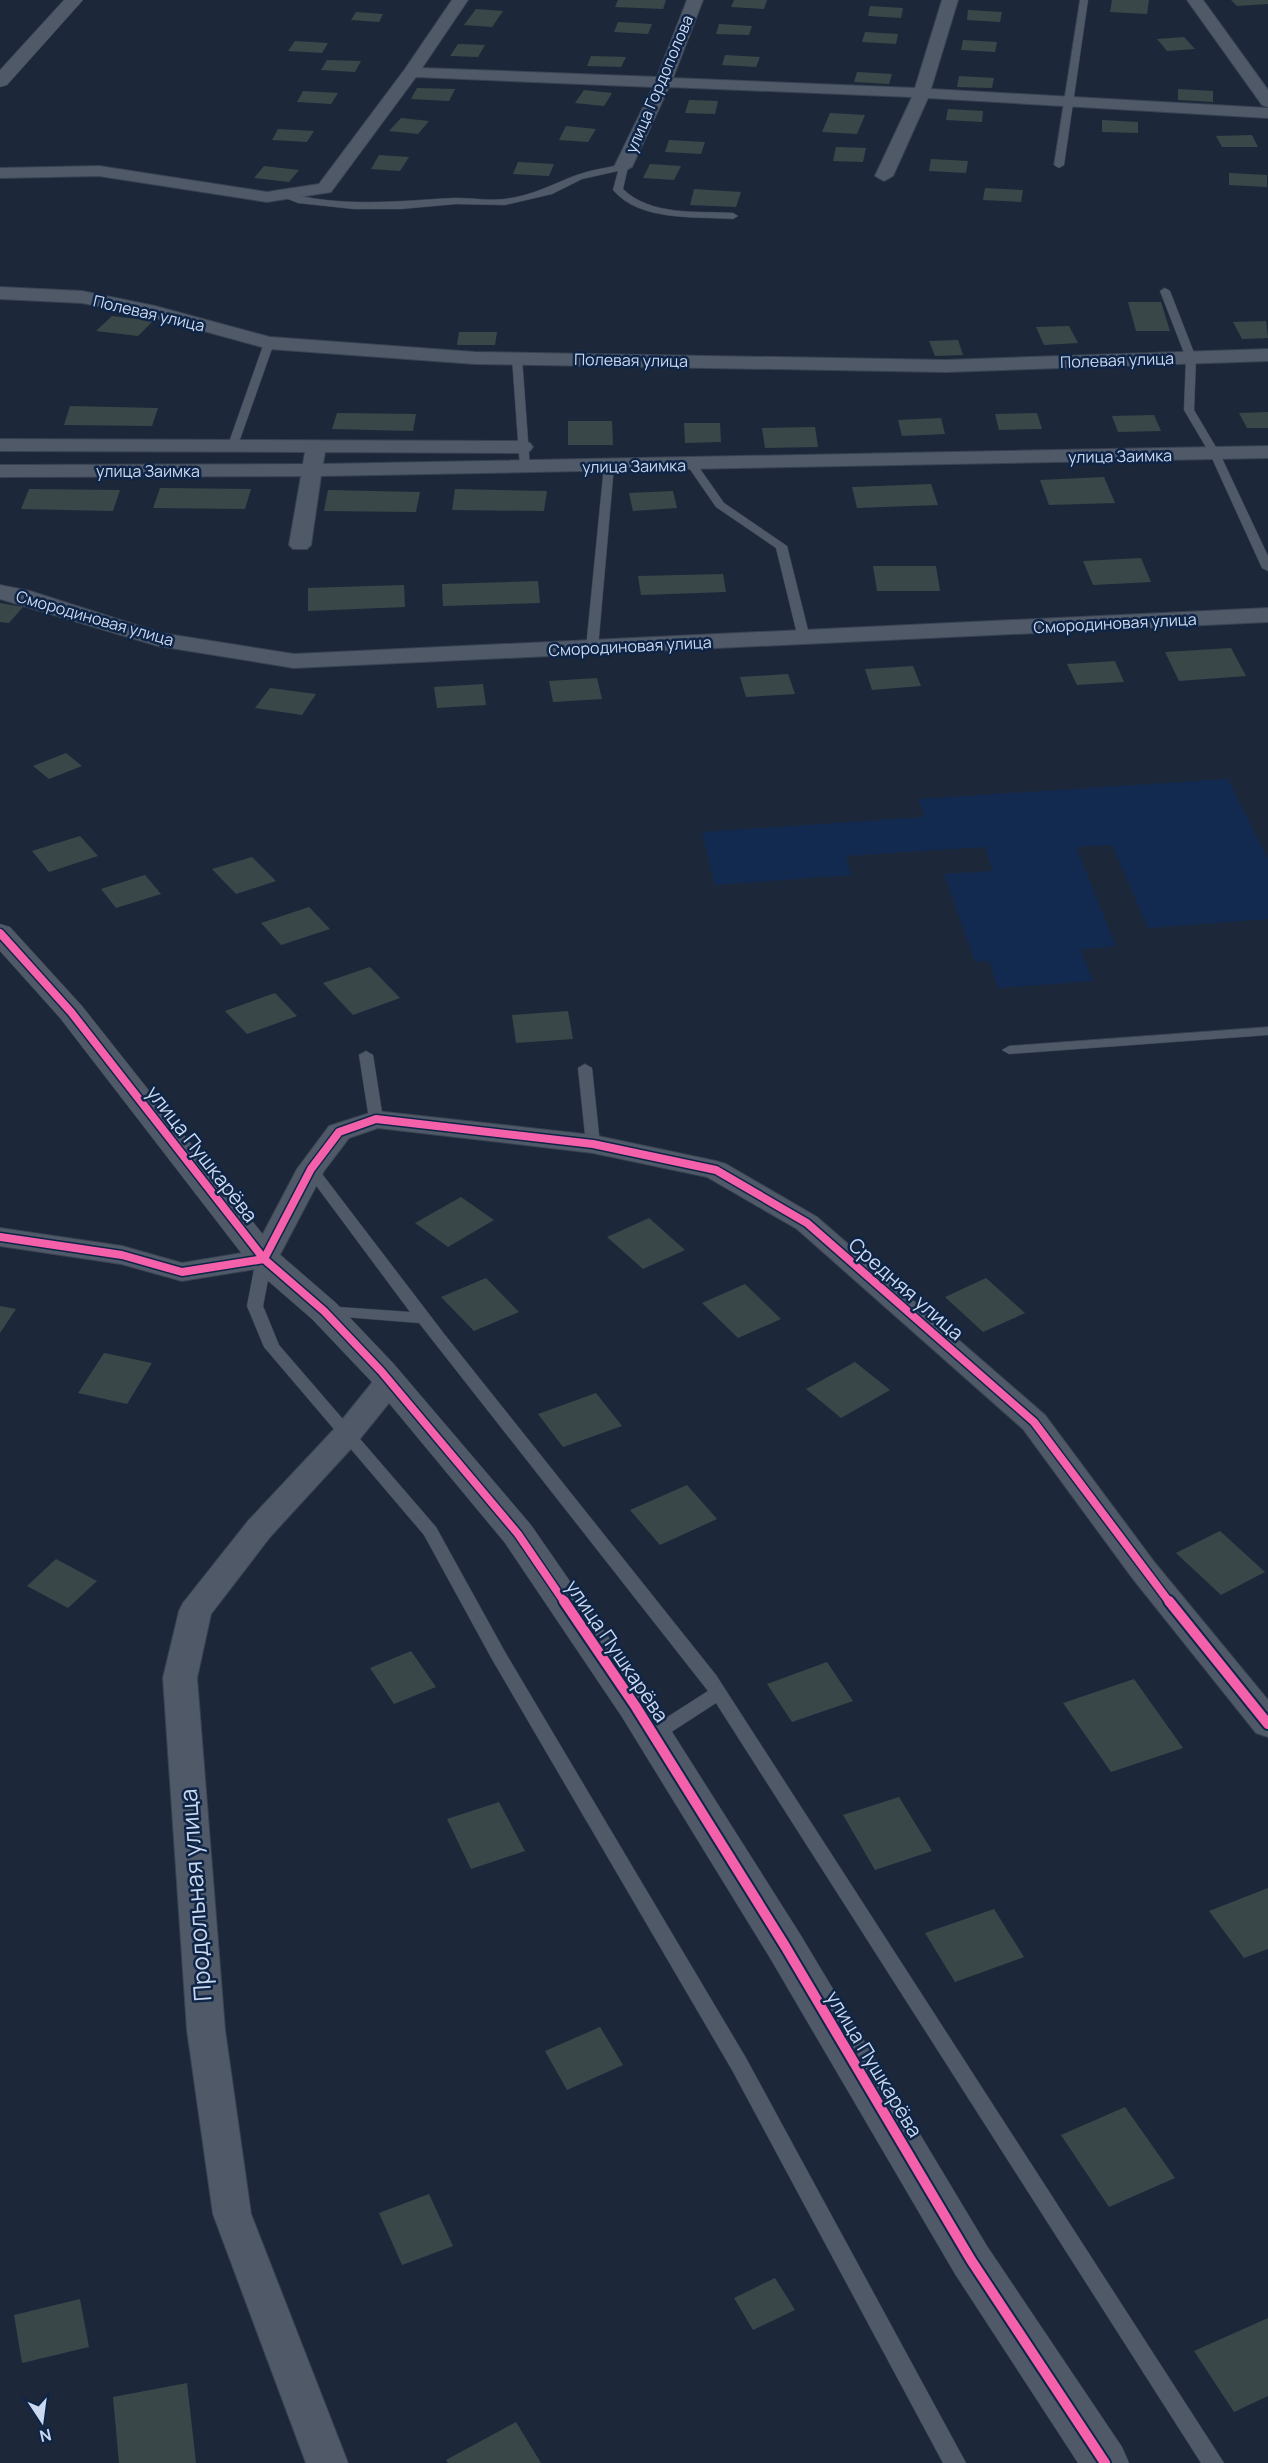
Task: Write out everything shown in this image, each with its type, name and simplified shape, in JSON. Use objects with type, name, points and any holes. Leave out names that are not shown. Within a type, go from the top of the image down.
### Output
[{"type":"street","points":[[0,81],[74,0]]},
{"type":"street","points":[[0,173],[99,171],[267,197],[325,188],[411,72],[460,0]]},
{"type":"street","name":"улица Гордополова","points":[[623,167],[663,84],[695,0]]},
{"type":"street","points":[[884,176],[922,93],[950,0]]},
{"type":"street","points":[[1195,0],[1268,102]]},
{"type":"street","points":[[411,72],[922,93],[1268,113]]},
{"type":"street","name":"Полевая улица","points":[[0,293],[81,297],[155,312],[269,343],[476,358],[946,366],[1268,355]]},
{"type":"street","points":[[0,445],[523,447]]},
{"type":"street","points":[[300,545],[311,470],[317,446]]},
{"type":"street","name":"улица Заимка","points":[[0,471],[525,468],[1268,452]]},
{"type":"street","name":"Смородиновая улица","points":[[0,592],[22,596],[158,639],[294,661],[1268,615]]},
{"type":"street","name":"улица Пушкарёва","points":[[0,933],[71,1012],[264,1259],[324,1311],[390,1381],[518,1534],[653,1735],[786,1946],[971,2260],[1105,2463]]},
{"type":"street","points":[[0,1237],[122,1255],[183,1272],[264,1259],[311,1169],[339,1132],[376,1119]]},
{"type":"street","name":"Средняя улица","points":[[376,1119],[593,1144],[716,1170],[807,1223],[1034,1422],[1144,1571],[1268,1724]]},
{"type":"street","name":"Продольная улица","points":[[327,2463],[232,2214],[206,2030],[180,1678],[195,1611],[260,1529],[348,1433],[390,1381]]},
{"type":"lane","points":[[1059,165],[1084,0]]},
{"type":"lane","points":[[283,195],[298,200],[354,206],[401,206],[456,201],[505,202],[549,192],[579,177],[623,167],[618,190],[630,203],[646,208],[733,216]]},
{"type":"lane","points":[[1165,291],[1191,358],[1189,410],[1215,454],[1268,568]]},
{"type":"lane","points":[[232,445],[269,343]]},
{"type":"lane","points":[[517,358],[525,468]]},
{"type":"lane","points":[[692,465],[720,505],[781,546],[804,638]]},
{"type":"lane","points":[[592,648],[609,466]]},
{"type":"lane","points":[[1009,1050],[1268,1030]]},
{"type":"lane","points":[[366,1055],[376,1119]]},
{"type":"lane","points":[[585,1068],[593,1144]]},
{"type":"lane","points":[[311,1169],[423,1318],[718,1693],[1213,2463]]},
{"type":"lane","points":[[264,1259],[255,1306],[272,1347],[430,1531],[499,1656],[739,2064],[955,2463]]},
{"type":"lane","points":[[324,1311],[423,1318]]},
{"type":"lane","points":[[653,1735],[718,1693]]},
{"type":"shaded area","points":[[1228,779],[1268,859],[1268,919],[1148,928],[1112,845],[1076,847],[1116,946],[1080,949],[1093,981],[998,988],[989,961],[975,962],[944,874],[993,871],[985,847],[846,856],[851,875],[715,885],[702,832],[925,817],[919,799]]},
{"type":"building","points":[[618,0],[666,0],[663,9],[615,7]]},
{"type":"building","points":[[734,0],[767,0],[764,9],[731,7]]},
{"type":"building","points":[[1112,0],[1149,0],[1147,14],[1110,12]]},
{"type":"building","points":[[1231,0],[1268,0],[1268,4],[1237,6]]},
{"type":"building","points":[[870,6],[903,8],[901,18],[868,16]]},
{"type":"building","points":[[476,9],[503,11],[492,27],[464,25]]},
{"type":"building","points":[[968,10],[1002,12],[1000,22],[967,20]]},
{"type":"building","points":[[356,12],[383,14],[379,22],[351,20]]},
{"type":"building","points":[[618,22],[652,24],[648,34],[614,32]]},
{"type":"building","points":[[719,24],[752,26],[749,35],[716,34]]},
{"type":"building","points":[[865,32],[898,34],[896,44],[862,42]]},
{"type":"building","points":[[1184,37],[1195,49],[1167,51],[1157,39]]},
{"type":"building","points":[[963,40],[997,42],[995,52],[961,50]]},
{"type":"building","points":[[295,41],[328,43],[322,53],[288,51]]},
{"type":"building","points":[[458,44],[485,45],[478,57],[450,56]]},
{"type":"building","points":[[725,55],[760,57],[756,67],[722,65]]},
{"type":"building","points":[[591,56],[626,57],[621,67],[587,66]]},
{"type":"building","points":[[327,60],[361,61],[355,72],[321,70]]},
{"type":"building","points":[[857,72],[892,74],[889,84],[854,82]]},
{"type":"building","points":[[959,76],[994,78],[992,88],[957,87]]},
{"type":"building","points":[[417,88],[455,89],[449,101],[411,99]]},
{"type":"building","points":[[1178,89],[1213,91],[1213,102],[1178,100]]},
{"type":"building","points":[[584,90],[612,93],[604,106],[575,103]]},
{"type":"building","points":[[303,91],[338,93],[331,104],[297,102]]},
{"type":"building","points":[[689,100],[718,101],[715,114],[685,113]]},
{"type":"building","points":[[948,109],[983,111],[982,122],[946,120]]},
{"type":"building","points":[[830,113],[865,115],[857,134],[822,132]]},
{"type":"building","points":[[401,118],[429,121],[418,134],[389,131]]},
{"type":"building","points":[[1102,120],[1138,122],[1138,133],[1102,132]]},
{"type":"building","points":[[566,126],[596,129],[588,142],[559,140]]},
{"type":"building","points":[[278,129],[314,131],[307,142],[272,140]]},
{"type":"building","points":[[1252,135],[1258,147],[1222,147],[1216,136]]},
{"type":"building","points":[[669,140],[705,142],[701,154],[665,152]]},
{"type":"building","points":[[836,147],[866,148],[863,162],[833,161]]},
{"type":"building","points":[[379,155],[409,157],[400,171],[371,169]]},
{"type":"building","points":[[931,159],[968,161],[966,173],[929,171]]},
{"type":"building","points":[[518,162],[554,164],[549,176],[513,174]]},
{"type":"building","points":[[650,164],[681,166],[674,180],[643,178]]},
{"type":"building","points":[[264,166],[299,170],[289,182],[254,178]]},
{"type":"building","points":[[1229,173],[1267,175],[1267,187],[1229,185]]},
{"type":"building","points":[[985,188],[1023,190],[1021,202],[983,200]]},
{"type":"building","points":[[694,189],[741,192],[736,207],[690,205]]},
{"type":"building","points":[[1128,302],[1161,302],[1170,331],[1136,331]]},
{"type":"building","points":[[112,316],[153,321],[138,336],[96,331]]},
{"type":"building","points":[[1266,321],[1268,338],[1242,339],[1233,322]]},
{"type":"building","points":[[1069,326],[1078,343],[1044,345],[1036,327]]},
{"type":"building","points":[[459,332],[497,332],[495,345],[457,345]]},
{"type":"building","points":[[958,340],[963,355],[935,356],[929,341]]},
{"type":"building","points":[[70,406],[158,408],[152,426],[64,425]]},
{"type":"building","points":[[1268,412],[1268,428],[1247,428],[1239,413]]},
{"type":"building","points":[[337,413],[416,414],[413,431],[332,429]]},
{"type":"building","points":[[1037,413],[1042,429],[999,430],[995,414]]},
{"type":"building","points":[[1154,415],[1161,431],[1118,432],[1112,416]]},
{"type":"building","points":[[941,418],[945,434],[902,436],[898,420]]},
{"type":"building","points":[[568,421],[612,421],[613,445],[568,445]]},
{"type":"building","points":[[684,423],[720,423],[721,442],[685,443]]},
{"type":"building","points":[[815,427],[818,447],[765,448],[762,428]]},
{"type":"building","points":[[1104,477],[1115,503],[1049,505],[1040,480]]},
{"type":"building","points":[[931,484],[938,505],[857,508],[852,487]]},
{"type":"building","points":[[160,488],[251,489],[245,509],[153,508]]},
{"type":"building","points":[[29,489],[120,490],[113,511],[21,509]]},
{"type":"building","points":[[455,489],[547,491],[544,511],[452,510]]},
{"type":"building","points":[[328,490],[420,492],[416,512],[324,511]]},
{"type":"building","points":[[673,491],[677,508],[633,511],[629,493]]},
{"type":"building","points":[[1141,558],[1151,582],[1093,585],[1083,561]]},
{"type":"building","points":[[873,566],[936,566],[940,591],[877,591]]},
{"type":"building","points":[[723,574],[726,592],[641,595],[638,576]]},
{"type":"building","points":[[538,581],[540,603],[443,606],[442,584]]},
{"type":"building","points":[[404,585],[405,607],[308,611],[308,588]]},
{"type":"building","points":[[0,603],[23,607],[9,623],[0,622]]},
{"type":"building","points":[[1231,648],[1246,676],[1179,681],[1165,652]]},
{"type":"building","points":[[1115,661],[1124,682],[1077,685],[1067,664]]},
{"type":"building","points":[[913,666],[921,686],[872,690],[865,669]]},
{"type":"building","points":[[788,674],[795,694],[746,697],[740,677]]},
{"type":"building","points":[[597,678],[602,699],[553,702],[549,681]]},
{"type":"building","points":[[483,684],[486,705],[437,708],[434,687]]},
{"type":"building","points":[[270,688],[316,694],[302,715],[255,708]]},
{"type":"building","points":[[66,753],[82,766],[49,779],[33,766]]},
{"type":"building","points":[[80,836],[98,856],[49,872],[32,851]]},
{"type":"building","points":[[252,857],[276,881],[236,894],[212,869]]},
{"type":"building","points":[[145,875],[161,894],[116,908],[101,889]]},
{"type":"building","points":[[309,907],[330,929],[281,945],[261,923]]},
{"type":"building","points":[[370,967],[400,998],[353,1015],[323,983]]},
{"type":"building","points":[[275,993],[297,1016],[247,1034],[225,1011]]},
{"type":"building","points":[[568,1011],[573,1039],[516,1043],[512,1015]]},
{"type":"building","points":[[461,1197],[494,1220],[448,1247],[415,1223]]},
{"type":"building","points":[[649,1218],[685,1250],[643,1269],[607,1237]]},
{"type":"building","points":[[486,1278],[519,1312],[474,1331],[441,1297]]},
{"type":"building","points":[[986,1278],[1025,1313],[983,1332],[945,1297]]},
{"type":"building","points":[[745,1284],[781,1319],[738,1338],[702,1303]]},
{"type":"building","points":[[0,1306],[16,1309],[0,1333]]},
{"type":"building","points":[[104,1353],[152,1363],[127,1404],[78,1393]]},
{"type":"building","points":[[855,1362],[890,1390],[841,1418],[806,1389]]},
{"type":"building","points":[[596,1393],[622,1426],[563,1447],[538,1414]]},
{"type":"building","points":[[687,1485],[717,1519],[660,1545],[630,1510]]},
{"type":"building","points":[[1220,1531],[1265,1572],[1221,1595],[1176,1553]]},
{"type":"building","points":[[56,1559],[97,1581],[68,1608],[27,1586]]},
{"type":"building","points":[[411,1651],[436,1687],[394,1704],[370,1668]]},
{"type":"building","points":[[827,1662],[853,1701],[792,1722],[767,1684]]},
{"type":"building","points":[[1134,1679],[1183,1748],[1111,1772],[1063,1703]]},
{"type":"building","points":[[899,1797],[932,1851],[875,1870],[843,1815]]},
{"type":"building","points":[[499,1802],[525,1851],[471,1869],[447,1819]]},
{"type":"building","points":[[1268,1888],[1268,1949],[1244,1958],[1209,1911]]},
{"type":"building","points":[[994,1909],[1024,1957],[955,1982],[925,1933]]},
{"type":"building","points":[[600,2027],[623,2065],[567,2090],[545,2051]]},
{"type":"building","points":[[1125,2107],[1175,2178],[1109,2207],[1061,2135]]},
{"type":"building","points":[[429,2194],[453,2246],[402,2265],[379,2213]]},
{"type":"building","points":[[775,2278],[795,2310],[753,2330],[734,2298]]},
{"type":"building","points":[[80,2299],[89,2347],[22,2363],[14,2315]]},
{"type":"building","points":[[1268,2318],[1268,2396],[1234,2412],[1194,2351]]},
{"type":"building","points":[[187,2383],[196,2463],[119,2463],[113,2397]]},
{"type":"building","points":[[516,2422],[541,2463],[448,2463],[446,2460]]},
{"type":"cycle path","points":[[0,933],[71,1012],[264,1259],[324,1311],[381,1371],[518,1534],[636,1707],[785,1946],[971,2260],[1105,2463]]},
{"type":"cycle path","points":[[0,1237],[122,1255],[182,1272],[264,1259],[311,1169],[339,1132],[376,1119],[593,1144],[716,1170],[807,1223],[1034,1422],[1144,1571],[1268,1724]]}]
